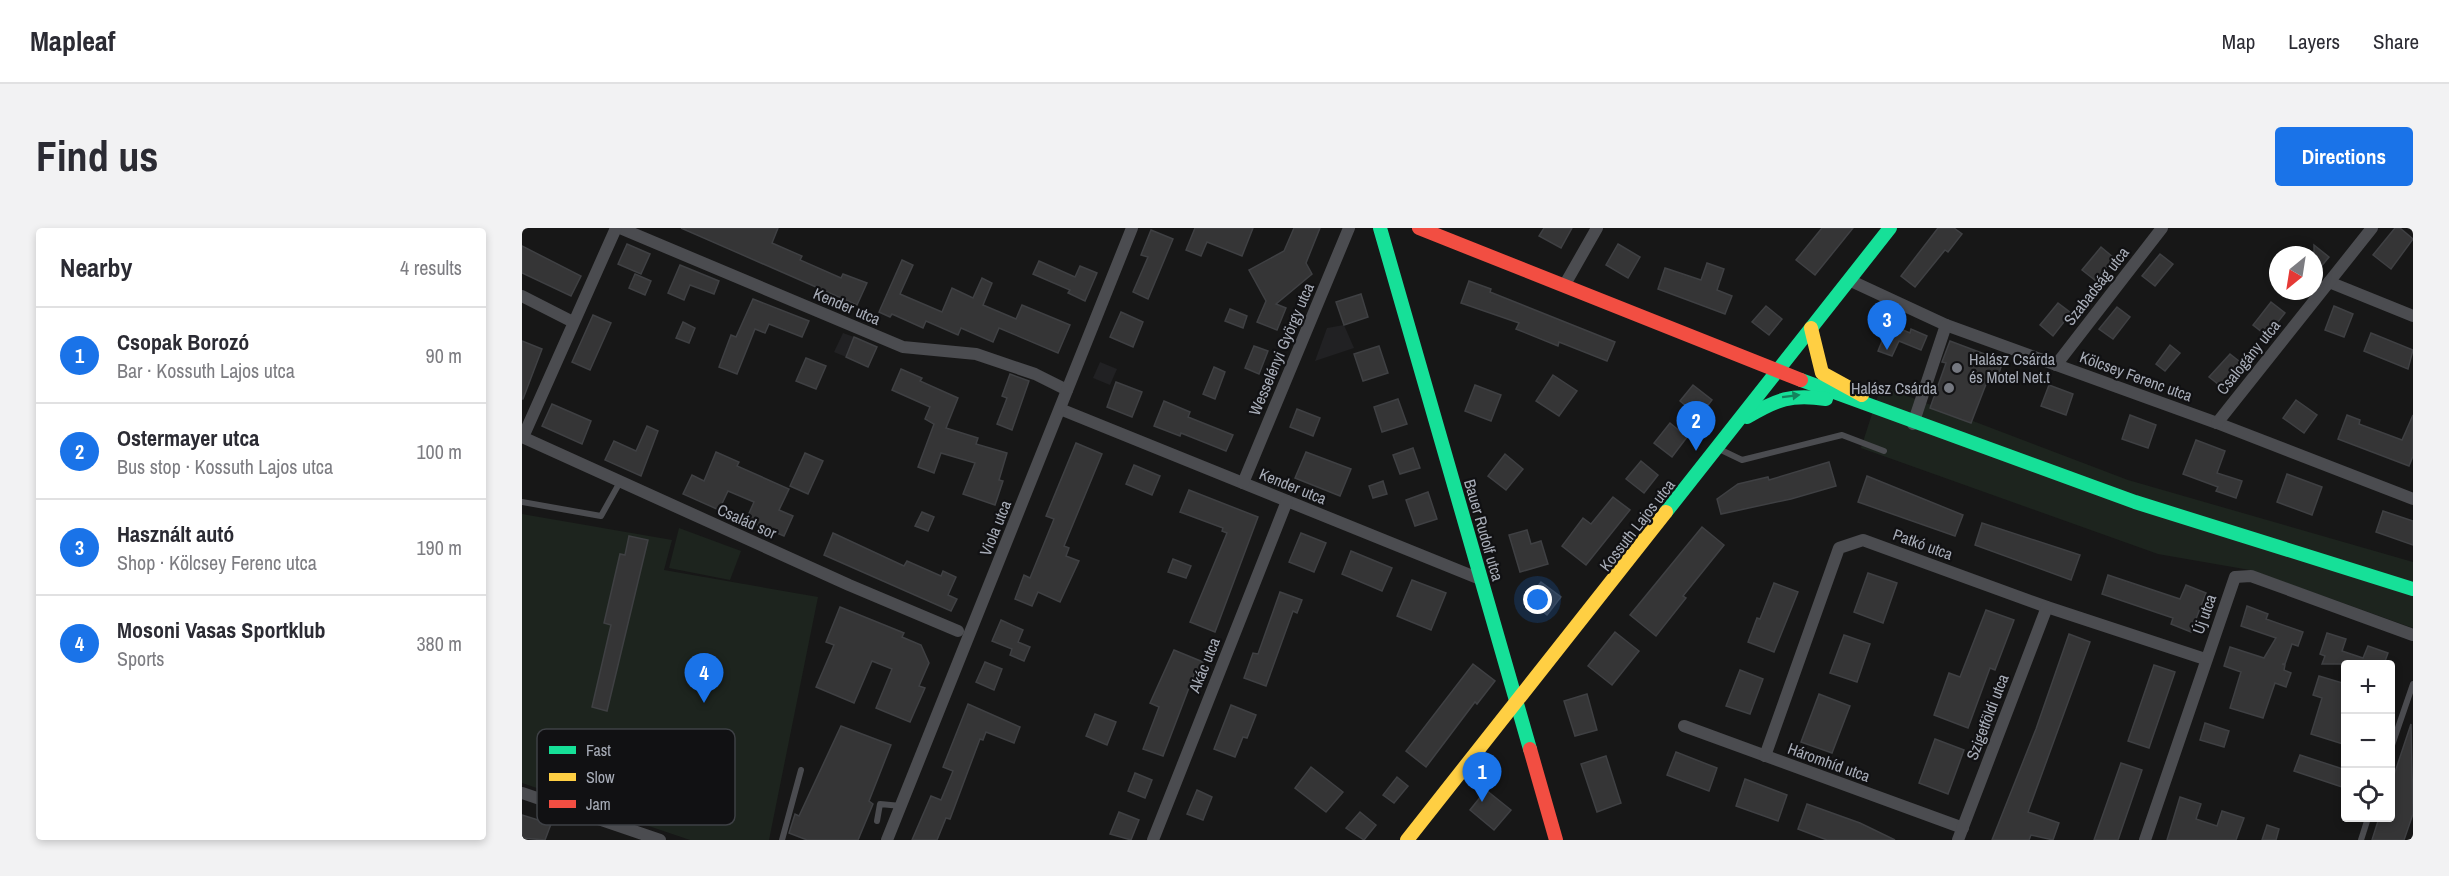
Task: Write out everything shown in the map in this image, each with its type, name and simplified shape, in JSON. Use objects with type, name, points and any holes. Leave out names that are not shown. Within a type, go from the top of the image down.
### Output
[{"type":"main road","name":"Bauer Rudolf utca","points":[[1380,228],[1480,579],[1508,664],[1516,704],[1556,840]]},
{"type":"main road","points":[[1419,228],[1777,372],[1913,424],[2158,511],[2413,589]]},
{"type":"main road","name":"Kossuth Lajos utca","points":[[1407,840],[1890,228]]},
{"type":"main road","points":[[1811,328],[1822,373],[1913,424]]},
{"type":"main road","points":[[1739,421],[1784,396],[1798,394],[1826,399],[1913,424]]},
{"type":"street","points":[[522,437],[616,228]]},
{"type":"street","name":"Kender utca","points":[[620,228],[903,347],[976,354],[1035,374],[1067,390]]},
{"type":"street","name":"Viola utca","points":[[887,840],[1132,228]]},
{"type":"street","name":"Wesselényi György utca","points":[[1243,483],[1349,228]]},
{"type":"street","points":[[1564,286],[1597,228]]},
{"type":"street","name":"Szabadság utca","points":[[2056,364],[2162,228]]},
{"type":"street","name":"Csalogány utca","points":[[2217,423],[2372,228]]},
{"type":"street","name":"Kölcsey Ferenc utca","points":[[1849,280],[1946,325],[2217,423],[2413,499]]},
{"type":"street","points":[[2329,282],[2413,316]]},
{"type":"street","points":[[522,296],[573,322]]},
{"type":"street","points":[[1913,424],[1921,406],[1946,325]]},
{"type":"street","name":"Kender utca","points":[[1060,409],[1480,579]]},
{"type":"street","name":"Család sor","points":[[522,437],[849,585],[958,631]]},
{"type":"street","name":"Akác utca","points":[[1153,840],[1287,501]]},
{"type":"street","name":"Patkó utca","points":[[1765,756],[1839,548],[1863,540],[2047,607],[2205,659]]},
{"type":"street","name":"Új utca","points":[[2145,840],[2205,659],[2235,577],[2251,576],[2413,635]]},
{"type":"street","name":"Szigetföldi utca","points":[[1960,834],[2047,607]]},
{"type":"street","name":"Háromhíd utca","points":[[1684,726],[1960,834]]},
{"type":"street","points":[[522,793],[537,798]]},
{"type":"street","points":[[616,825],[660,840]]},
{"type":"lane","points":[[1718,448],[1742,460],[1842,435],[1884,451]]},
{"type":"lane","points":[[522,502],[601,516],[620,482]]},
{"type":"lane","points":[[2395,739],[2413,684]]},
{"type":"lane","points":[[782,840],[801,770]]},
{"type":"lane","points":[[877,821],[880,804],[901,806]]},
{"type":"lane","points":[[2361,840],[2367,822]]},
{"type":"shaded area","points":[[1344,325],[1354,348],[1315,361],[1327,328]]},
{"type":"shaded area","points":[[843,333],[854,337],[846,357],[834,352]]},
{"type":"shaded area","points":[[1100,362],[1117,369],[1110,385],[1093,378]]},
{"type":"shaded area","points":[[1881,386],[2128,480],[2413,562],[2413,628],[2250,570],[2158,554],[1861,448]]},
{"type":"shaded area","points":[[522,514],[672,540],[664,570],[818,597],[769,840],[690,840],[646,825],[735,825],[735,729],[537,729],[537,788],[522,783]]},
{"type":"shaded area","points":[[679,528],[741,551],[730,580],[669,568]]},
{"type":"building","points":[[681,228],[778,228],[772,243],[802,256],[800,260],[841,278],[843,274],[867,283],[857,305]]},
{"type":"building","points":[[1195,228],[1253,228],[1242,256],[1207,242],[1201,256],[1186,250]]},
{"type":"building","points":[[1294,228],[1320,228],[1306,263],[1312,274],[1276,304],[1286,308],[1277,330],[1257,322],[1266,301],[1249,270],[1284,251]]},
{"type":"building","points":[[1544,228],[1572,228],[1561,248],[1539,236]]},
{"type":"building","points":[[1822,228],[1853,228],[1815,275],[1796,260]]},
{"type":"building","points":[[1938,228],[1954,228],[1962,234],[1948,252],[1945,250],[1915,287],[1901,276]]},
{"type":"building","points":[[2395,228],[2400,228],[2413,239],[2391,269],[2373,255]]},
{"type":"building","points":[[1151,230],[1173,239],[1148,299],[1133,292],[1148,257],[1141,255]]},
{"type":"building","points":[[627,244],[650,254],[641,274],[618,264]]},
{"type":"building","points":[[1618,244],[1640,257],[1628,278],[1606,265]]},
{"type":"building","points":[[522,246],[581,276],[571,296],[522,273]]},
{"type":"building","points":[[2101,247],[2114,258],[2096,281],[2082,270]]},
{"type":"building","points":[[2323,252],[2329,257],[2323,264]]},
{"type":"building","points":[[2160,254],[2173,264],[2155,286],[2142,276]]},
{"type":"building","points":[[902,260],[913,265],[900,294],[942,312],[952,288],[973,298],[982,278],[992,283],[983,305],[1016,319],[1022,305],[1070,325],[1058,353],[999,328],[993,342],[961,328],[958,335],[926,321],[923,328],[892,314],[890,317],[879,312]]},
{"type":"building","points":[[1039,261],[1075,277],[1080,266],[1097,273],[1085,301],[1068,293],[1070,290],[1033,274]]},
{"type":"building","points":[[1707,263],[1724,269],[1717,290],[1732,296],[1725,314],[1658,289],[1665,268],[1701,280]]},
{"type":"building","points":[[680,265],[719,281],[714,294],[690,285],[684,300],[668,293]]},
{"type":"building","points":[[635,274],[651,281],[645,295],[629,288]]},
{"type":"building","points":[[1469,281],[1491,289],[1490,292],[1615,342],[1607,361],[1559,342],[1558,346],[1516,329],[1519,323],[1461,303]]},
{"type":"building","points":[[1361,294],[1368,317],[1344,325],[1336,302]]},
{"type":"building","points":[[753,299],[809,321],[802,337],[769,324],[765,333],[755,329],[737,374],[719,367],[731,335],[736,337]]},
{"type":"building","points":[[2271,302],[2285,313],[2267,336],[2253,325]]},
{"type":"building","points":[[2058,303],[2071,313],[2053,336],[2040,325]]},
{"type":"building","points":[[1766,306],[1782,319],[1769,335],[1752,322]]},
{"type":"building","points":[[2334,306],[2353,314],[2344,337],[2325,330]]},
{"type":"building","points":[[2117,307],[2130,317],[2113,339],[2099,329]]},
{"type":"building","points":[[1230,309],[1247,316],[1243,328],[1225,321]]},
{"type":"building","points":[[1121,312],[1143,322],[1133,347],[1110,337]]},
{"type":"building","points":[[593,315],[611,323],[590,370],[572,362]]},
{"type":"building","points":[[683,322],[695,328],[689,343],[676,338]]},
{"type":"building","points":[[1889,324],[1910,333],[1911,329],[1927,336],[1921,350],[1899,341],[1892,356],[1878,351]]},
{"type":"building","points":[[2371,333],[2413,350],[2408,369],[2364,351]]},
{"type":"building","points":[[854,337],[877,347],[868,367],[846,357]]},
{"type":"building","points":[[522,341],[542,349],[523,399],[522,399]]},
{"type":"building","points":[[1950,341],[2003,361],[1996,382],[1988,379],[1971,423],[1930,408],[1946,363],[1942,362]]},
{"type":"building","points":[[2170,345],[2180,353],[2165,371],[2156,364]]},
{"type":"building","points":[[1254,346],[1268,351],[1259,374],[1245,368]]},
{"type":"building","points":[[1379,346],[1388,373],[1363,381],[1354,354]]},
{"type":"building","points":[[2230,354],[2244,365],[2223,388],[2209,377]]},
{"type":"building","points":[[806,358],[826,366],[816,389],[796,381]]},
{"type":"building","points":[[1214,367],[1225,372],[1215,399],[1203,394]]},
{"type":"building","points":[[901,369],[922,378],[920,381],[958,398],[946,428],[978,438],[976,444],[1007,453],[999,480],[1003,481],[995,505],[963,494],[975,463],[941,453],[934,473],[918,467],[934,424],[925,419],[930,407],[892,390]]},
{"type":"building","points":[[1010,374],[1029,381],[1012,430],[997,424],[1007,398],[1002,396]]},
{"type":"building","points":[[1553,375],[1577,391],[1559,416],[1536,401]]},
{"type":"building","points":[[1116,382],[1142,392],[1132,417],[1107,407]]},
{"type":"building","points":[[1475,385],[1501,395],[1491,421],[1465,411]]},
{"type":"building","points":[[1693,385],[1712,400],[1699,417],[1680,401]]},
{"type":"building","points":[[2049,385],[2073,394],[2066,415],[2041,406]]},
{"type":"building","points":[[1398,399],[1407,424],[1382,432],[1374,407]]},
{"type":"building","points":[[2296,400],[2317,415],[2304,433],[2283,418]]},
{"type":"building","points":[[1164,401],[1190,412],[1188,417],[1233,435],[1226,451],[1181,433],[1180,436],[1154,426]]},
{"type":"building","points":[[552,404],[591,421],[582,444],[542,426]]},
{"type":"building","points":[[1297,409],[1320,418],[1313,436],[1290,427]]},
{"type":"building","points":[[2130,415],[2156,425],[2148,448],[2122,439]]},
{"type":"building","points":[[2347,415],[2360,420],[2359,424],[2402,440],[2413,415],[2413,456],[2409,466],[2338,439]]},
{"type":"building","points":[[1670,423],[1687,437],[1672,457],[1654,443]]},
{"type":"building","points":[[647,426],[658,431],[641,476],[605,460],[614,441],[636,451]]},
{"type":"building","points":[[2196,440],[2225,451],[2217,473],[2242,481],[2236,498],[2216,491],[2218,487],[2183,474]]},
{"type":"building","points":[[1076,443],[1102,454],[1064,546],[1069,548],[1066,556],[1079,561],[1060,602],[1038,592],[1032,606],[1015,599],[1024,575],[1030,578],[1054,519],[1046,516]]},
{"type":"building","points":[[1413,448],[1420,468],[1400,474],[1393,455]]},
{"type":"building","points":[[716,452],[739,462],[737,466],[789,489],[779,510],[793,516],[784,536],[746,520],[754,502],[728,491],[719,510],[683,494],[692,475],[704,481]]},
{"type":"building","points":[[1306,452],[1351,469],[1340,496],[1295,478]]},
{"type":"building","points":[[805,453],[823,461],[808,494],[790,486]]},
{"type":"building","points":[[1505,454],[1523,469],[1506,490],[1488,476]]},
{"type":"building","points":[[1641,461],[1658,475],[1644,493],[1626,479]]},
{"type":"building","points":[[1829,462],[1836,486],[1791,499],[1721,514],[1717,499],[1738,484],[1768,477],[1769,480]]},
{"type":"building","points":[[1134,465],[1160,476],[1152,495],[1126,484]]},
{"type":"building","points":[[2287,474],[2322,487],[2312,515],[2277,502]]},
{"type":"building","points":[[1867,476],[1963,515],[1955,536],[1858,502]]},
{"type":"building","points":[[1383,481],[1387,494],[1373,498],[1369,486]]},
{"type":"building","points":[[1189,490],[1258,517],[1215,632],[1190,622],[1227,533],[1222,531],[1223,528],[1180,512]]},
{"type":"building","points":[[1428,492],[1437,519],[1415,526],[1406,500]]},
{"type":"building","points":[[1613,497],[1630,510],[1586,565],[1562,546],[1583,518],[1591,524]]},
{"type":"building","points":[[2383,511],[2413,521],[2413,545],[2376,532]]},
{"type":"building","points":[[922,512],[934,517],[928,531],[915,526]]},
{"type":"building","points":[[1982,523],[2080,555],[2071,580],[1975,545]]},
{"type":"building","points":[[1702,527],[1724,545],[1683,596],[1686,598],[1656,636],[1630,615]]},
{"type":"building","points":[[1527,530],[1531,544],[1541,541],[1548,564],[1520,572],[1509,535]]},
{"type":"building","points":[[833,533],[904,566],[907,561],[941,576],[943,571],[956,577],[948,595],[957,599],[951,611],[824,555]]},
{"type":"building","points":[[1301,533],[1326,543],[1314,572],[1289,562]]},
{"type":"building","points":[[629,536],[648,540],[607,711],[592,707],[611,625],[604,623],[620,554],[625,555]]},
{"type":"building","points":[[1351,551],[1392,568],[1382,591],[1342,574]]},
{"type":"building","points":[[1173,559],[1191,566],[1186,578],[1168,572]]},
{"type":"building","points":[[1868,573],[1897,583],[1883,623],[1854,612]]},
{"type":"building","points":[[2108,575],[2180,599],[2186,585],[2206,593],[2191,632],[2171,624],[2173,618],[2102,594]]},
{"type":"building","points":[[1412,580],[1446,593],[1431,630],[1397,616]]},
{"type":"building","points":[[1541,582],[1561,597],[1547,615],[1527,599]]},
{"type":"building","points":[[1774,583],[1798,592],[1774,652],[1748,642]]},
{"type":"building","points":[[1280,592],[1302,600],[1297,613],[1293,611],[1266,686],[1244,678],[1253,653],[1258,654]]},
{"type":"building","points":[[2247,606],[2268,614],[2266,619],[2303,632],[2298,646],[2292,644],[2285,664],[2282,664],[2285,665],[2284,670],[2291,673],[2286,687],[2275,683],[2263,718],[2230,708],[2241,672],[2224,666],[2230,647],[2264,658],[2276,638],[2241,626]]},
{"type":"building","points":[[840,607],[904,633],[902,637],[921,645],[929,663],[919,686],[925,688],[910,722],[876,708],[892,669],[872,661],[854,703],[816,687],[834,645],[826,642]]},
{"type":"building","points":[[1986,610],[2014,620],[1995,670],[1990,668],[1968,728],[1934,715],[1949,673],[1960,677]]},
{"type":"building","points":[[1001,620],[1023,630],[1018,642],[1030,647],[1024,661],[1010,655],[1012,649],[992,641]]},
{"type":"building","points":[[1615,632],[1639,651],[1612,685],[1588,666]]},
{"type":"building","points":[[2327,633],[2346,639],[2342,651],[2363,658],[2368,646],[2388,653],[2385,660],[2341,660],[2341,664],[2322,664],[2325,656],[2320,654]]},
{"type":"building","points":[[2069,634],[2090,642],[2028,812],[2059,823],[2053,840],[2031,835],[2029,840],[1992,840],[2036,729]]},
{"type":"building","points":[[1844,635],[1870,644],[1857,682],[1830,673]]},
{"type":"building","points":[[1174,650],[1203,662],[1198,673],[1195,672],[1163,756],[1143,749],[1159,707],[1150,703]]},
{"type":"building","points":[[985,662],[1002,669],[994,690],[976,682]]},
{"type":"building","points":[[1473,664],[1495,681],[1477,704],[1475,702],[1426,767],[1406,751]]},
{"type":"building","points":[[2154,665],[2175,672],[2149,748],[2128,741]]},
{"type":"building","points":[[1740,670],[1763,679],[1750,714],[1726,706]]},
{"type":"building","points":[[2319,676],[2341,683],[2341,743],[2311,734],[2322,698],[2313,695]]},
{"type":"building","points":[[1587,694],[1597,730],[1575,736],[1564,701]]},
{"type":"building","points":[[1819,694],[1850,706],[1832,753],[1801,742]]},
{"type":"building","points":[[968,704],[1020,727],[1014,743],[986,732],[983,740],[980,739],[950,819],[946,818],[937,840],[912,840],[931,796],[941,800],[953,771],[943,767]]},
{"type":"building","points":[[1231,705],[1256,715],[1247,738],[1243,737],[1235,757],[1214,749]]},
{"type":"building","points":[[1095,714],[1116,722],[1107,745],[1086,736]]},
{"type":"building","points":[[2205,723],[2229,731],[2224,747],[2200,740]]},
{"type":"building","points":[[2411,724],[2413,814],[2404,840],[2372,840],[2378,822],[2395,822],[2395,772]]},
{"type":"building","points":[[841,726],[891,745],[869,801],[873,804],[858,840],[807,840],[789,833],[795,814],[799,816]]},
{"type":"building","points":[[1935,739],[1964,750],[1948,794],[1919,783]]},
{"type":"building","points":[[1676,752],[1717,768],[1709,791],[1667,775]]},
{"type":"building","points":[[2300,755],[2341,768],[2341,787],[2294,771]]},
{"type":"building","points":[[1606,756],[1621,803],[1597,812],[1581,764]]},
{"type":"building","points":[[2121,763],[2142,770],[2118,840],[2094,840]]},
{"type":"building","points":[[1311,767],[1343,792],[1326,812],[1295,788]]},
{"type":"building","points":[[1135,773],[1152,780],[1145,798],[1128,791]]},
{"type":"building","points":[[1397,777],[1408,786],[1394,803],[1383,795]]},
{"type":"building","points":[[1745,779],[1787,795],[1778,821],[1736,806]]},
{"type":"building","points":[[1197,790],[1212,797],[1203,820],[1187,814]]},
{"type":"building","points":[[1486,790],[1511,810],[1494,830],[1470,810]]},
{"type":"building","points":[[2180,797],[2201,804],[2196,819],[2217,826],[2222,811],[2244,818],[2236,840],[2167,840]]},
{"type":"building","points":[[1807,804],[1860,823],[1895,840],[1827,840],[1798,829]]},
{"type":"building","points":[[1119,812],[1139,820],[1131,840],[1110,834]]},
{"type":"building","points":[[1360,812],[1376,825],[1364,840],[1346,828]]},
{"type":"building","points":[[522,815],[537,820],[537,825],[551,825],[545,840],[522,838]]},
{"type":"building","points":[[2267,825],[2279,829],[2276,840],[2262,840]]},
{"type":"traffic: fast","points":[[1380,228],[1530,749]]},
{"type":"traffic: fast","points":[[1666,512],[1890,228]]},
{"type":"traffic: fast","points":[[1801,380],[2135,502],[2413,589]]},
{"type":"traffic: fast","points":[[1747,417],[1785,399],[1803,397],[1826,399]]},
{"type":"traffic: slow","points":[[1811,328],[1822,373],[1862,395]]},
{"type":"traffic: slow","points":[[1407,840],[1666,512]]},
{"type":"traffic: jam","points":[[1419,228],[1801,380]]},
{"type":"traffic: jam","points":[[1530,749],[1556,840]]},
{"type":"place","name":"Használt autó","points":[[1887,350]]},
{"type":"place","name":"Halász Csárda és Motel Net.t","points":[[1957,368]]},
{"type":"place","name":"Halász Csárda","points":[[1949,388]]},
{"type":"place","name":"Ostermayer utca","points":[[1696,451]]},
{"type":"place","name":"Mosoni Vasas Sportklub","points":[[704,703]]},
{"type":"place","name":"Csopak Borozó","points":[[1482,802]]}]
